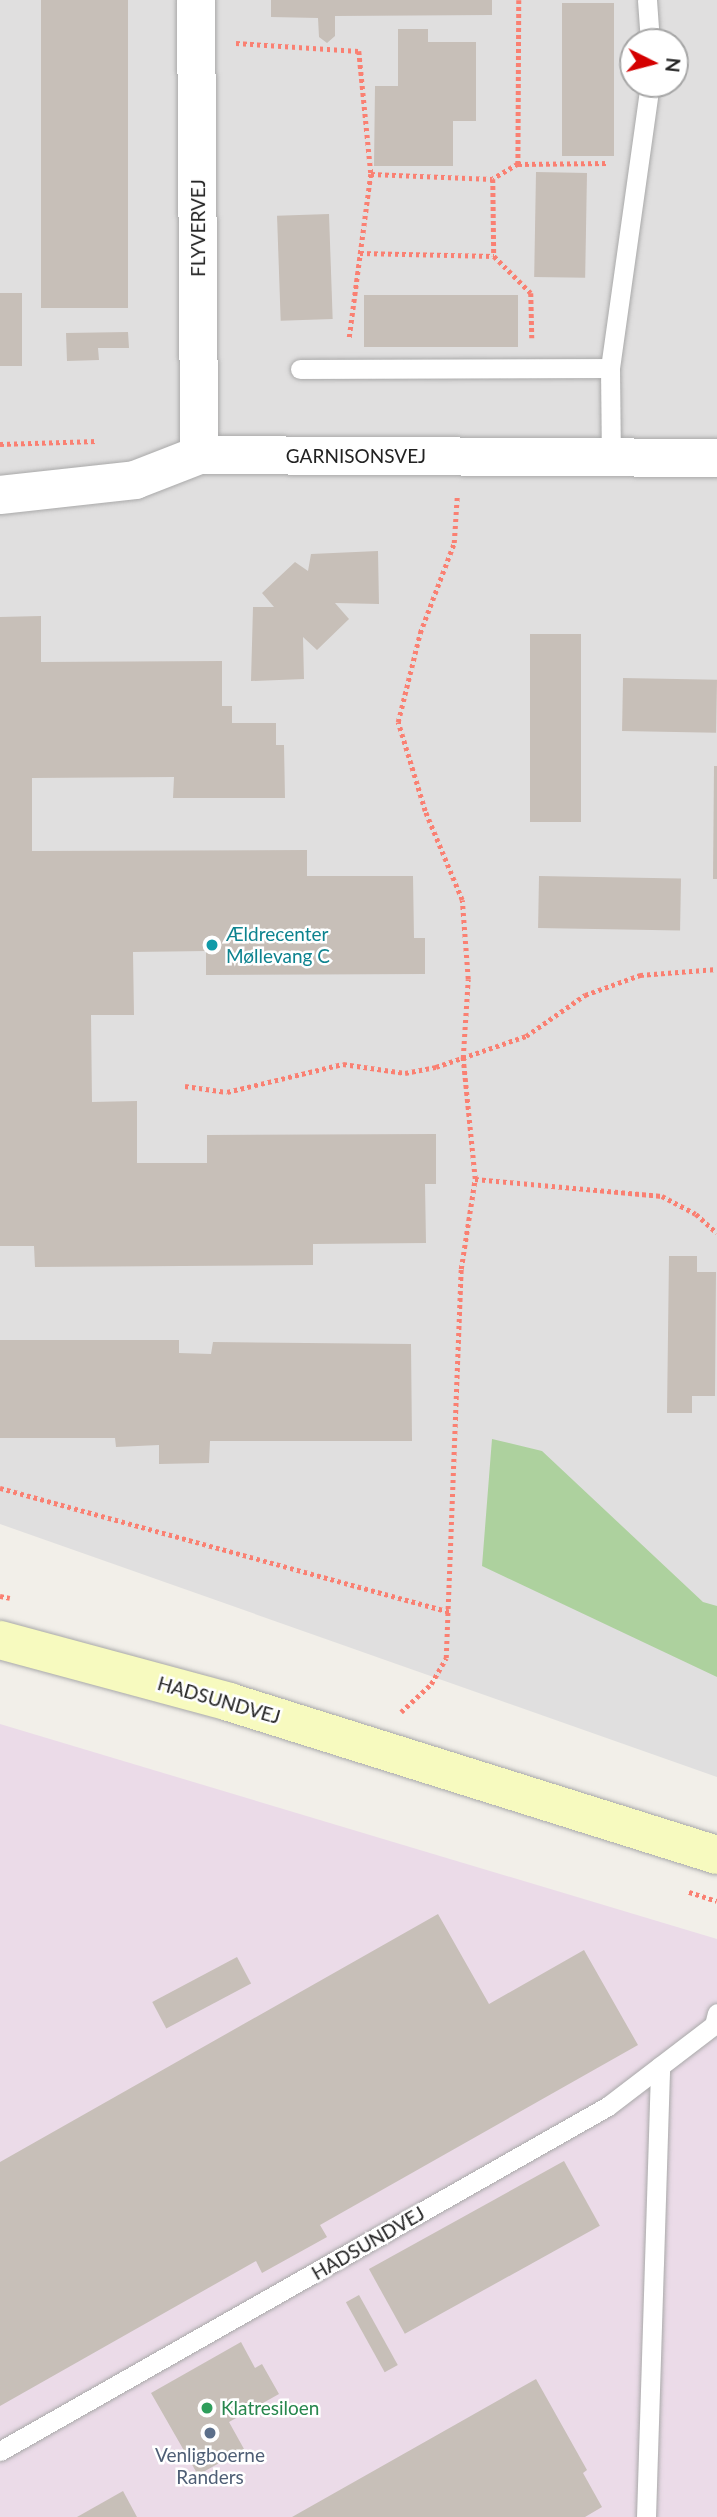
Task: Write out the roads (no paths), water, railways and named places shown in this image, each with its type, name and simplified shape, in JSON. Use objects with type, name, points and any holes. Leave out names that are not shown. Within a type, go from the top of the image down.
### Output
[{"type":"main road","name":"HADSUNDVEJ","points":[[0,1640],[229,1702],[717,1855]]},
{"type":"street","name":"FLYVERVEJ","points":[[196,0],[199,455]]},
{"type":"street","name":"GARNISONSVEJ","points":[[0,495],[135,480],[199,455],[717,458]]},
{"type":"lane","points":[[647,0],[649,28]]},
{"type":"lane","points":[[611,458],[610,368],[615,307],[641,163],[648,98]]},
{"type":"lane","points":[[300,369],[610,368]]},
{"type":"lane","name":"HADSUNDVEJ","points":[[0,2451],[608,2106],[714,2025],[717,2013]]},
{"type":"lane","points":[[646,2517],[660,2066]]},
{"type":"place","name":"Ældrecenter Møllevang C","points":[[212,945]]},
{"type":"place","name":"Klatresiloen","points":[[207,2408]]},
{"type":"place","name":"Venligboerne Randers","points":[[210,2433]]}]
